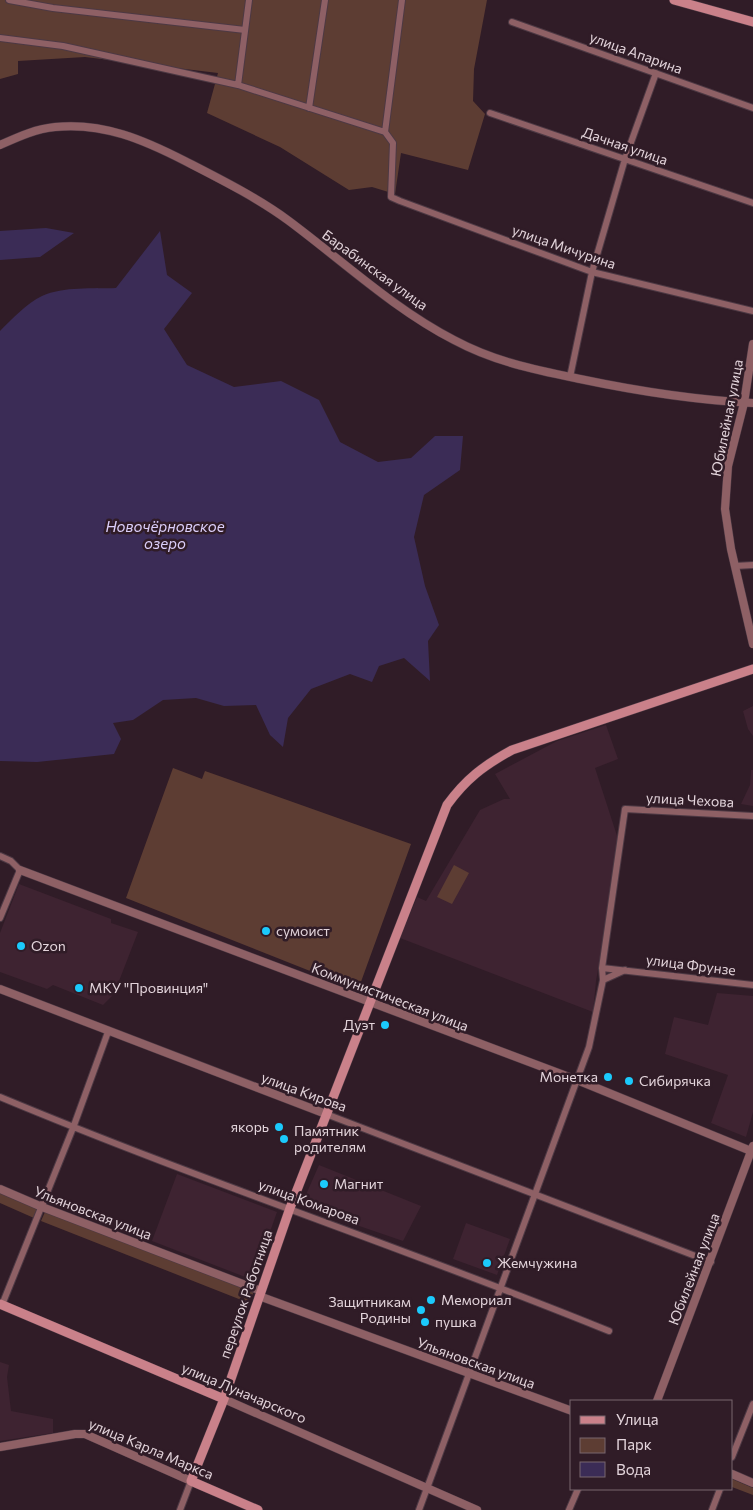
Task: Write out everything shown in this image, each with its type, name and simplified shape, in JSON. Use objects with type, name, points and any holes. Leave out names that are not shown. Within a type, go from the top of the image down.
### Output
[{"type":"main road","points":[[674,0],[753,22]]},
{"type":"main road","name":"переулок Работница","points":[[192,1480],[224,1399],[290,1208],[447,805],[462,784],[486,764],[512,750],[753,669]]},
{"type":"main road","name":"улица Луначарского","points":[[1,1304],[224,1399]]},
{"type":"main road","name":"улица Карла Маркса","points":[[192,1480],[258,1510]]},
{"type":"street","points":[[9,0],[53,8],[245,30]]},
{"type":"street","points":[[238,85],[248,0]]},
{"type":"street","points":[[309,108],[325,0]]},
{"type":"street","points":[[0,38],[63,46],[238,85],[385,132],[402,0]]},
{"type":"street","name":"улица Апарина","points":[[512,22],[753,108]]},
{"type":"street","points":[[570,377],[592,272],[625,159],[656,73]]},
{"type":"street","name":"Дачная улица","points":[[490,113],[753,203]]},
{"type":"street","name":"Барабинская улица","points":[[0,145],[36,130],[58,127],[115,130],[144,141],[206,172],[288,220],[350,270],[454,340],[508,363],[534,371],[689,397],[753,403]]},
{"type":"street","name":"улица Мичурина","points":[[385,132],[393,143],[390,196],[400,201],[592,272],[753,311]]},
{"type":"street","name":"Юбилейная улица","points":[[753,344],[744,403],[728,466],[725,509],[735,566],[753,644]]},
{"type":"street","points":[[735,566],[753,564]]},
{"type":"street","name":"улица Чехова","points":[[602,968],[625,809],[753,816]]},
{"type":"street","points":[[0,856],[11,861],[20,870],[0,918]]},
{"type":"street","name":"Коммунистическая улица","points":[[20,870],[752,1148]]},
{"type":"street","points":[[419,1510],[589,1047],[603,980],[602,968]]},
{"type":"street","name":"улица Фрунзе","points":[[602,968],[626,969],[753,985]]},
{"type":"street","points":[[603,980],[626,969]]},
{"type":"street","name":"улица Кирова","points":[[0,989],[108,1032],[536,1193],[711,1262]]},
{"type":"street","points":[[1,1304],[42,1207],[108,1032]]},
{"type":"street","name":"улица Комарова","points":[[0,1097],[73,1128],[502,1287],[609,1331]]},
{"type":"street","name":"Юбилейная улица","points":[[657,1400],[711,1262],[752,1148]]},
{"type":"street","name":"Ульяновская улица","points":[[0,1189],[260,1293],[570,1411]]},
{"type":"street","name":"улица Луначарского","points":[[224,1399],[477,1510]]},
{"type":"street","points":[[733,1454],[753,1404]]},
{"type":"street","name":"улица Карла Маркса","points":[[0,1447],[84,1434],[192,1480]]},
{"type":"street","points":[[733,1474],[753,1483]]},
{"type":"street","name":"переулок Работница","points":[[180,1510],[192,1480]]},
{"type":"street","points":[[570,1510],[578,1490]]},
{"type":"street","points":[[712,1510],[720,1490]]},
{"type":"shaded area","points":[[753,706],[753,736],[748,729],[743,711]]},
{"type":"shaded area","points":[[606,725],[618,759],[595,768],[620,845],[596,981],[593,1012],[400,938],[417,897],[426,901],[480,810],[504,799],[510,799],[495,774],[557,741]]},
{"type":"shaded area","points":[[751,770],[753,770],[753,806],[741,804],[750,785]]},
{"type":"shaded area","points":[[19,884],[111,919],[111,923],[138,932],[114,994],[103,1005],[53,985],[47,989],[0,972],[0,933]]},
{"type":"shaded area","points":[[717,993],[753,996],[753,1112],[746,1137],[711,1123],[728,1075],[665,1054],[674,1017],[708,1025]]},
{"type":"shaded area","points":[[319,1165],[421,1206],[403,1241],[301,1206]]},
{"type":"shaded area","points":[[177,1174],[277,1212],[253,1280],[152,1241]]},
{"type":"shaded area","points":[[466,1223],[510,1239],[497,1275],[453,1259]]},
{"type":"shaded area","points":[[0,1362],[9,1365],[7,1377],[11,1411],[53,1419],[53,1433],[0,1441]]},
{"type":"green space","points":[[0,0],[487,0],[474,69],[473,101],[485,114],[468,170],[401,153],[395,194],[372,187],[349,190],[280,147],[207,113],[218,73],[85,57],[18,61],[18,74],[0,79]]},
{"type":"green space","points":[[173,768],[202,779],[205,771],[411,844],[358,990],[126,898]]},
{"type":"green space","points":[[454,865],[469,873],[452,904],[437,897]]},
{"type":"green space","points":[[0,1191],[38,1208],[34,1218],[0,1203]]},
{"type":"green space","points":[[45,1212],[254,1291],[249,1303],[41,1221]]},
{"type":"green space","points":[[733,1479],[753,1488],[753,1495],[733,1487]]},
{"type":"water","points":[[46,228],[74,233],[40,257],[0,260],[0,231]]},
{"type":"water","name":"Новочёрновское озеро","points":[[160,231],[167,275],[192,293],[164,329],[187,365],[234,387],[281,381],[319,400],[340,442],[378,462],[411,458],[435,436],[463,436],[460,470],[424,495],[414,537],[425,586],[439,625],[428,641],[430,681],[404,658],[379,666],[372,682],[350,674],[311,689],[288,718],[283,747],[270,735],[256,705],[224,706],[196,698],[163,700],[133,720],[113,723],[121,739],[114,754],[37,762],[0,761],[0,331],[20,312],[42,296],[60,291],[116,288]]},
{"type":"place","name":"сумоист","points":[[266,931]]},
{"type":"place","name":"Ozon","points":[[21,946]]},
{"type":"place","name":"МКУ \"Провинция\"","points":[[79,988]]},
{"type":"place","name":"Дуэт","points":[[385,1025]]},
{"type":"place","name":"Монетка","points":[[608,1077]]},
{"type":"place","name":"Сибирячка","points":[[629,1081]]},
{"type":"place","name":"якорь","points":[[279,1127]]},
{"type":"place","name":"Памятник родителям","points":[[284,1139]]},
{"type":"place","name":"Магнит","points":[[324,1184]]},
{"type":"place","name":"Жемчужина","points":[[487,1263]]},
{"type":"place","name":"Мемориал","points":[[431,1300]]},
{"type":"place","name":"Защитникам Родины","points":[[421,1310]]},
{"type":"place","name":"пушка","points":[[425,1322]]}]
